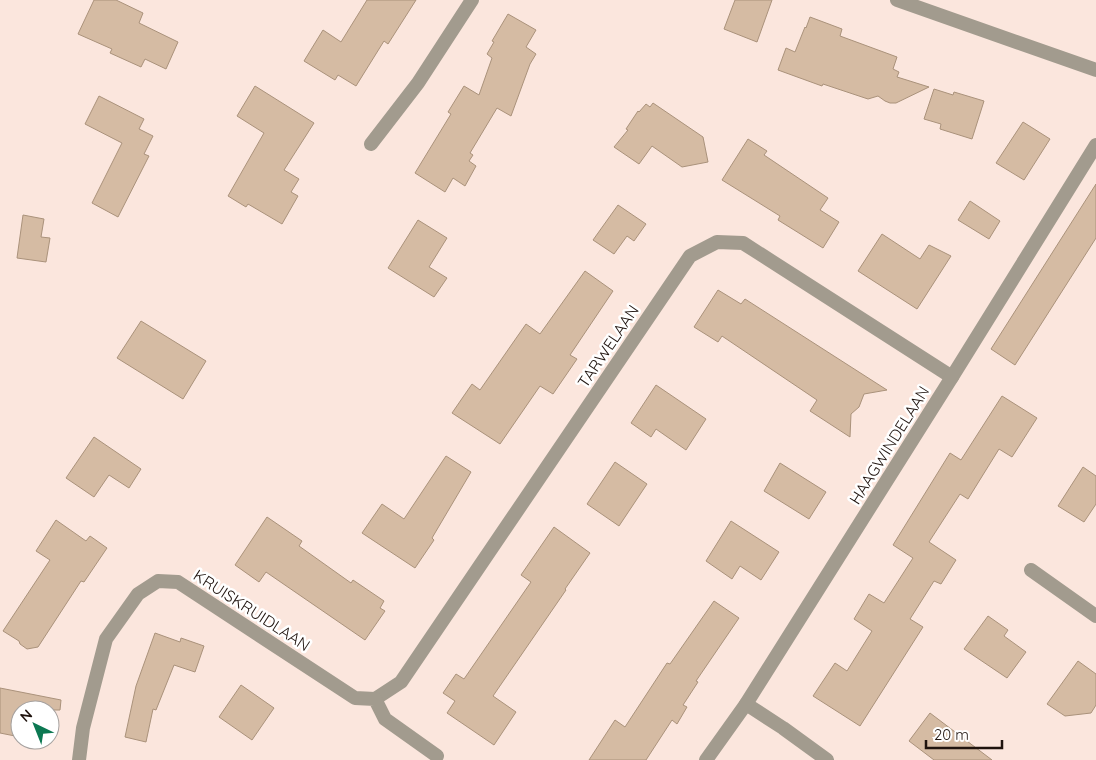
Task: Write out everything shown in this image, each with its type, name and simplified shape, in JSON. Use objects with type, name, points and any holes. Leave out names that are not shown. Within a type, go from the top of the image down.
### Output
[{"type":"street","points":[[371,144],[418,83],[472,0]]},
{"type":"street","points":[[897,0],[1096,70]]},
{"type":"street","name":"HAAGWINDELAAN","points":[[706,760],[746,704],[1096,145]]},
{"type":"street","name":"TARWELAAN","points":[[375,699],[401,682],[690,256],[717,242],[743,243],[952,377]]},
{"type":"street","points":[[1031,570],[1096,616]]},
{"type":"street","name":"KRUISKRUIDLAAN","points":[[79,760],[84,728],[106,639],[138,594],[158,581],[178,582],[355,698],[375,699]]},
{"type":"street","points":[[375,699],[385,719],[437,756]]},
{"type":"street","points":[[746,704],[827,760]]},
{"type":"building","points":[[94,0],[116,0],[143,13],[139,23],[178,42],[166,69],[145,59],[141,67],[110,53],[112,49],[78,34]]},
{"type":"building","points":[[367,0],[416,0],[388,44],[384,41],[356,86],[338,75],[335,80],[304,61],[323,30],[341,42]]},
{"type":"building","points":[[735,0],[772,0],[757,42],[724,29]]},
{"type":"building","points":[[508,14],[536,30],[526,47],[536,54],[530,64],[511,116],[497,108],[470,153],[473,155],[469,161],[476,166],[465,186],[453,178],[445,192],[415,173],[451,114],[448,112],[464,86],[479,95],[492,58],[487,54],[494,42],[492,41]]},
{"type":"building","points":[[810,17],[842,29],[840,36],[897,57],[893,69],[899,72],[897,77],[929,87],[896,103],[890,103],[878,96],[868,99],[823,84],[822,86],[778,70],[786,48],[795,52]]},
{"type":"building","points":[[255,86],[314,123],[284,170],[299,179],[291,192],[298,196],[282,224],[248,204],[246,207],[228,196],[264,133],[237,116]]},
{"type":"building","points":[[934,89],[953,95],[954,92],[984,101],[972,139],[940,129],[941,124],[924,119]]},
{"type":"building","points":[[99,96],[144,119],[139,129],[153,136],[144,154],[149,156],[118,217],[92,203],[122,143],[85,124]]},
{"type":"building","points":[[653,103],[703,137],[708,162],[682,167],[652,146],[639,164],[614,147],[628,130],[626,129],[638,111],[646,104],[650,107]]},
{"type":"building","points":[[1023,122],[1050,139],[1024,180],[996,163]]},
{"type":"building","points":[[748,139],[767,151],[764,155],[828,198],[820,210],[839,222],[823,248],[778,220],[780,216],[722,180]]},
{"type":"building","points":[[1096,184],[1096,238],[1015,365],[991,349]]},
{"type":"building","points":[[970,201],[1000,221],[989,239],[958,220]]},
{"type":"building","points":[[618,205],[646,224],[634,241],[627,236],[614,254],[593,240]]},
{"type":"building","points":[[23,215],[44,219],[41,237],[50,238],[46,262],[17,258]]},
{"type":"building","points":[[418,220],[447,238],[429,267],[447,278],[434,297],[388,268]]},
{"type":"building","points":[[882,234],[920,259],[929,245],[951,256],[917,309],[858,271]]},
{"type":"building","points":[[585,271],[613,291],[570,355],[577,359],[553,394],[540,386],[500,444],[452,413],[472,384],[480,390],[526,324],[540,334]]},
{"type":"building","points":[[718,290],[741,304],[745,299],[887,390],[864,394],[859,407],[851,414],[850,437],[810,411],[817,400],[722,336],[718,342],[694,327]]},
{"type":"building","points":[[141,321],[206,361],[183,399],[117,358]]},
{"type":"building","points":[[656,385],[706,419],[686,450],[656,429],[651,437],[631,423]]},
{"type":"building","points":[[1002,396],[1037,418],[1012,457],[999,449],[968,499],[960,494],[929,542],[956,560],[941,584],[934,581],[910,619],[923,627],[860,726],[813,696],[835,663],[847,671],[872,631],[854,619],[869,594],[884,603],[913,558],[893,545],[950,453],[961,460]]},
{"type":"building","points":[[94,437],[141,469],[129,488],[109,475],[94,497],[66,478]]},
{"type":"building","points":[[446,456],[471,472],[432,538],[434,540],[415,568],[362,533],[382,504],[404,519]]},
{"type":"building","points":[[615,462],[647,484],[619,526],[587,504]]},
{"type":"building","points":[[780,463],[826,492],[809,519],[764,491]]},
{"type":"building","points":[[1083,467],[1096,476],[1096,504],[1084,522],[1058,506]]},
{"type":"building","points":[[267,517],[302,541],[299,546],[351,583],[353,580],[384,601],[380,608],[385,611],[365,640],[266,572],[259,582],[235,565]]},
{"type":"building","points":[[56,520],[86,541],[90,536],[107,548],[84,582],[81,581],[38,647],[27,649],[19,641],[3,631],[50,560],[36,551]]},
{"type":"building","points":[[731,521],[779,552],[761,580],[740,566],[732,579],[706,561]]},
{"type":"building","points":[[554,527],[590,553],[493,696],[516,712],[494,745],[447,713],[455,701],[443,693],[456,674],[464,679],[531,582],[521,575]]},
{"type":"building","points":[[714,601],[739,618],[696,681],[698,682],[683,705],[687,707],[677,724],[672,720],[646,760],[589,760],[615,720],[625,727],[667,663],[670,664]]},
{"type":"building","points":[[988,616],[1008,630],[1004,636],[1026,652],[1007,678],[964,649]]},
{"type":"building","points":[[155,633],[180,642],[181,638],[204,646],[195,672],[174,665],[156,710],[153,709],[146,742],[125,737],[136,686]]},
{"type":"building","points":[[1078,661],[1096,674],[1096,705],[1091,713],[1065,716],[1047,704]]},
{"type":"building","points":[[241,685],[274,708],[252,740],[219,717]]},
{"type":"building","points":[[0,688],[61,700],[60,710],[60,700],[10,700],[10,735],[0,733]]},
{"type":"building","points":[[930,713],[992,760],[934,760],[909,741]]}]
